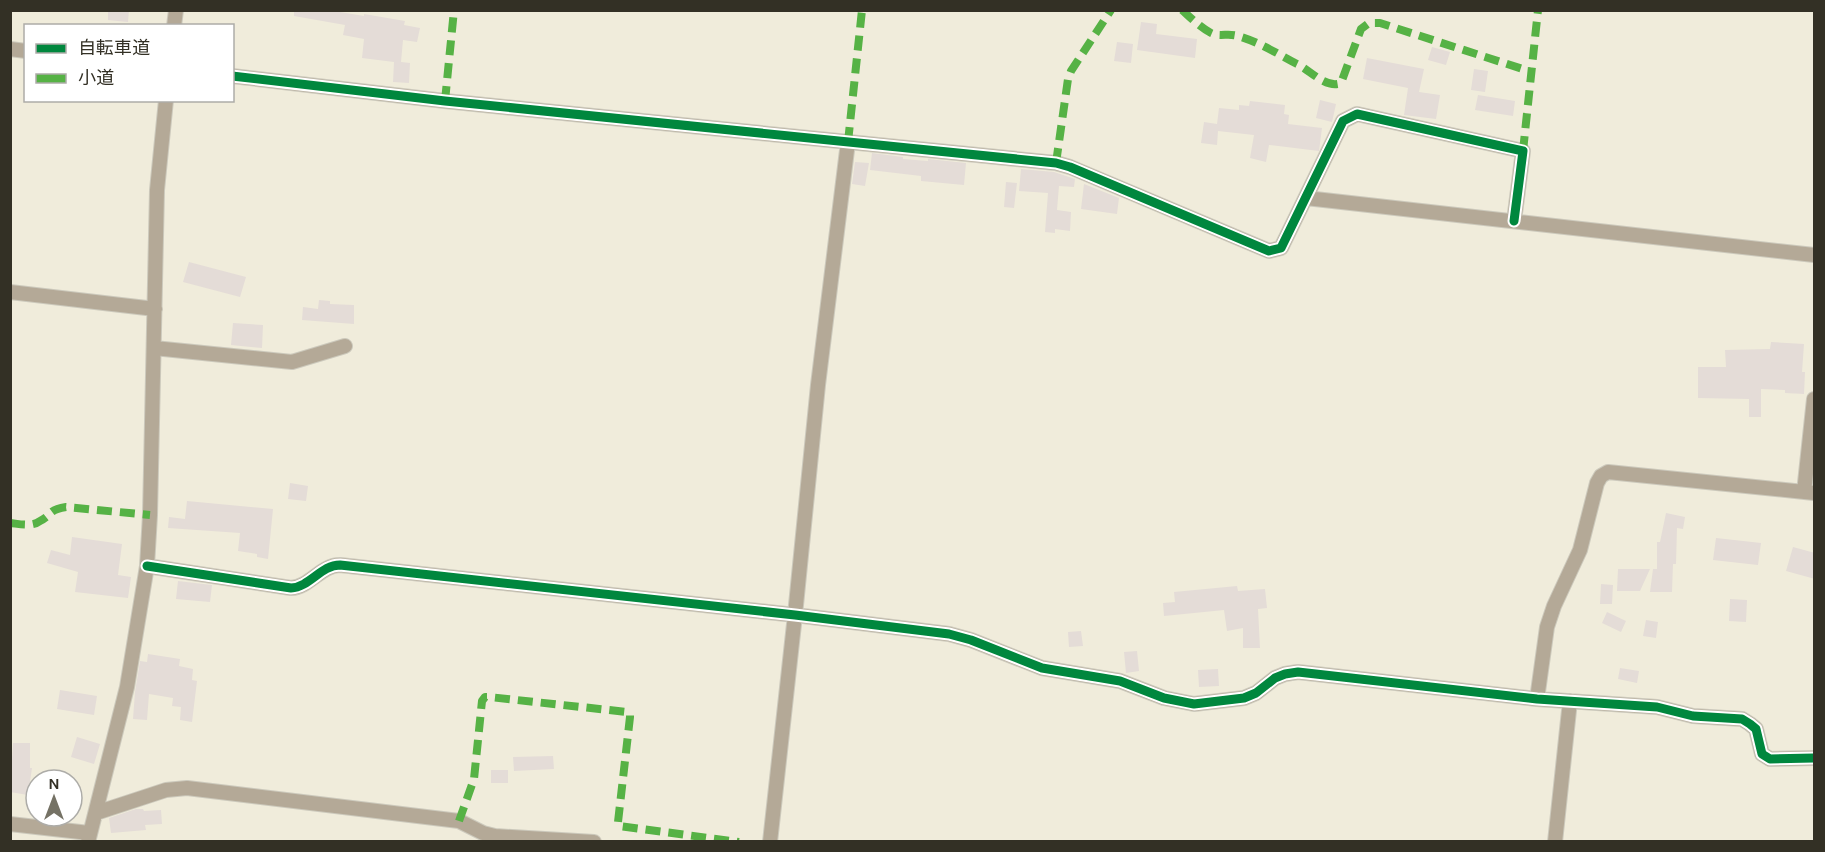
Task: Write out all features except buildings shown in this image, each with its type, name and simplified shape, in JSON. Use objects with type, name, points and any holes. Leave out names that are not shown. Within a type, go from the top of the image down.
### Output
[{"type":"street","points":[[234,76],[445,101],[1056,163],[1269,251],[1281,248],[1343,122],[1357,114],[1523,151],[1514,221]]},
{"type":"street","points":[[10,824],[89,837],[127,687],[147,566],[157,190],[166,102]]},
{"type":"street","points":[[770,842],[818,385],[848,142]]},
{"type":"street","points":[[1306,198],[1815,255]]},
{"type":"street","points":[[10,292],[155,309]]},
{"type":"street","points":[[154,348],[292,362],[345,346]]},
{"type":"street","points":[[1537,699],[1547,627],[1554,606],[1580,550],[1600,476],[1608,472],[1809,493],[1815,399]]},
{"type":"street","points":[[147,566],[291,588],[305,584],[328,567],[340,565],[949,634],[971,640],[1042,668],[1120,681],[1164,698],[1194,704],[1244,698],[1256,693],[1275,678],[1298,672],[1537,699],[1657,707],[1693,716],[1742,719],[1755,729],[1762,754],[1770,759],[1815,759]]},
{"type":"street","points":[[1555,842],[1570,701]]},
{"type":"street","points":[[96,813],[166,790],[187,788],[459,821],[483,833],[495,836],[594,842]]},
{"type":"marked path","points":[[445,101],[454,10]]},
{"type":"marked path","points":[[848,142],[862,10]]},
{"type":"marked path","points":[[1056,163],[1068,79],[1111,10]]},
{"type":"marked path","points":[[1182,10],[1211,33],[1235,35],[1268,48],[1318,78],[1335,84],[1341,83],[1361,29],[1369,23],[1380,23],[1532,72]]},
{"type":"marked path","points":[[1523,151],[1538,10]]},
{"type":"marked path","points":[[10,523],[26,525],[37,523],[53,511],[66,507],[150,515]]},
{"type":"marked path","points":[[459,821],[474,779],[482,701],[485,697],[489,697],[627,712],[630,717],[619,826],[739,842]]},
{"type":"cycle path","points":[[234,76],[445,101],[1056,163],[1269,251],[1281,248],[1343,121],[1357,114],[1523,151],[1514,221]]},
{"type":"cycle path","points":[[147,566],[291,588],[304,584],[327,568],[340,565],[949,634],[971,640],[1042,668],[1120,681],[1164,698],[1194,704],[1244,698],[1256,693],[1275,678],[1298,672],[1537,699],[1657,707],[1693,716],[1742,719],[1756,729],[1762,754],[1770,759],[1814,758]]}]
